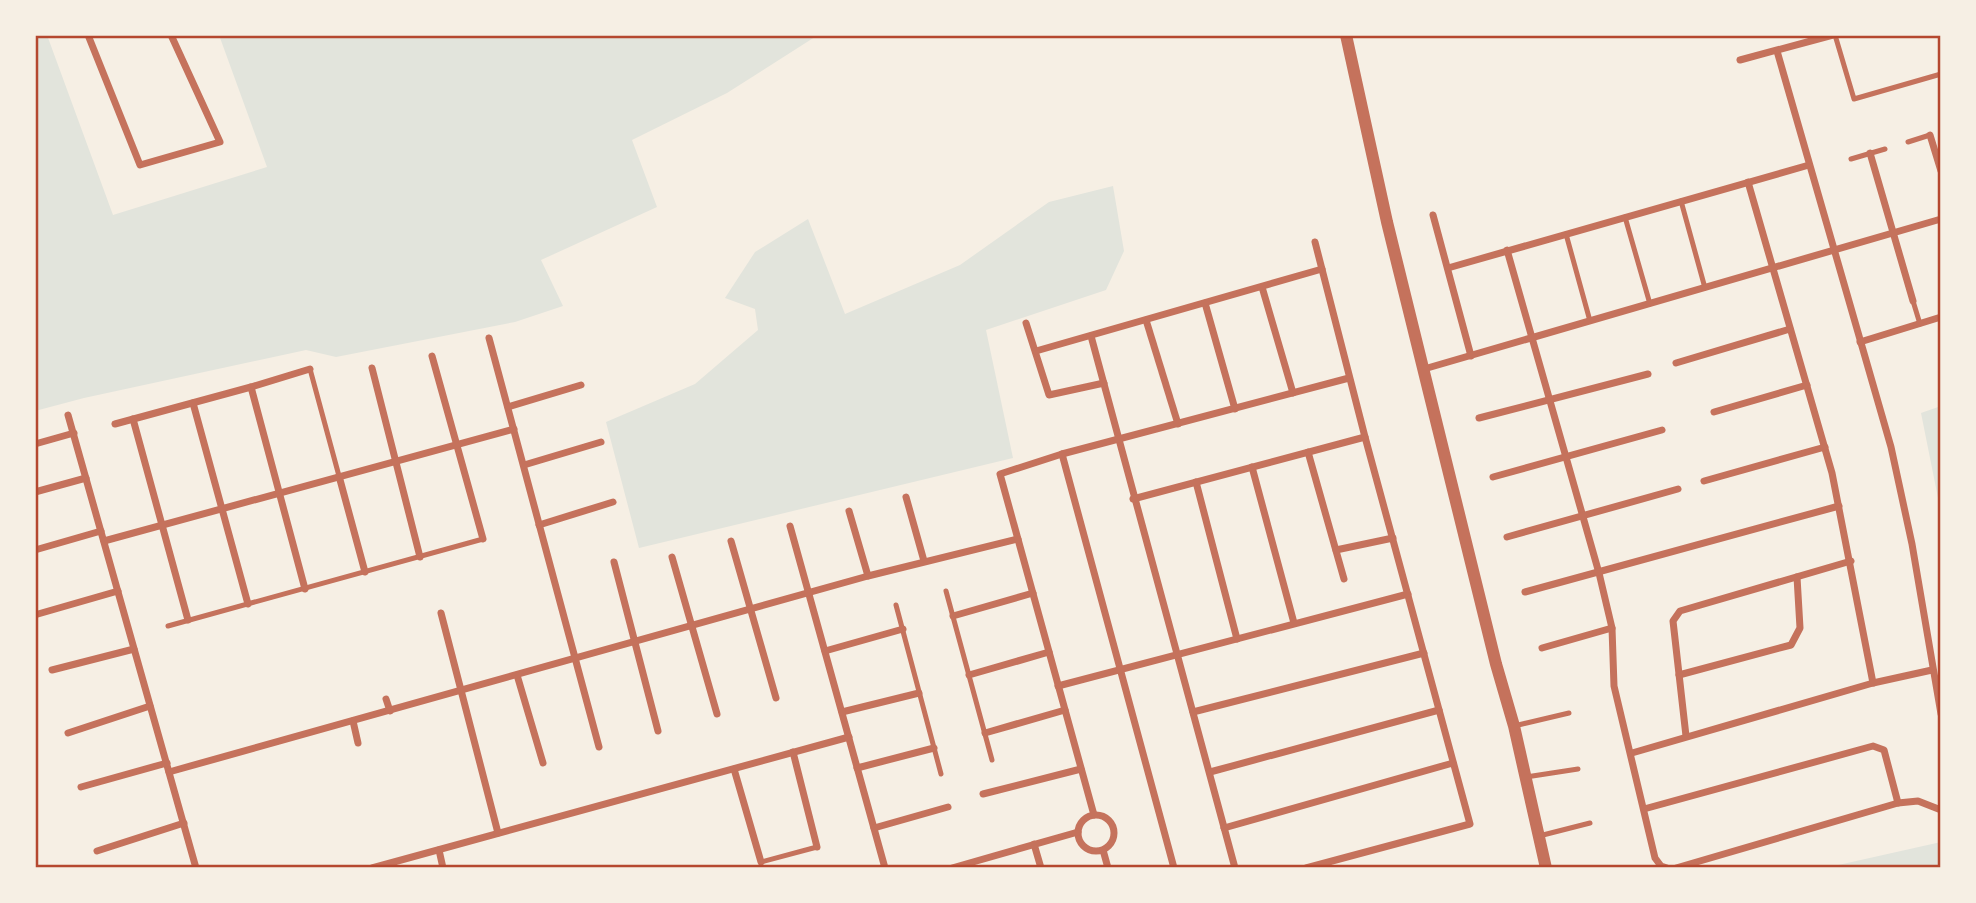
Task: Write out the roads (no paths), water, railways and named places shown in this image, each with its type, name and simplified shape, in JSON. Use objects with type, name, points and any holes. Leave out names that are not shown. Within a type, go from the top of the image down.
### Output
[{"type":"street","points":[[88,35],[140,165],[220,142],[171,35]]},
{"type":"street","points":[[1346,35],[1387,222],[1496,664],[1514,726],[1546,868]]},
{"type":"street","points":[[1740,60],[1834,35]]},
{"type":"street","points":[[1777,51],[1891,447],[1912,544],[1941,714]]},
{"type":"street","points":[[1930,135],[1941,171]]},
{"type":"street","points":[[1870,153],[1913,301]]},
{"type":"street","points":[[1448,268],[1809,165]]},
{"type":"street","points":[[1748,182],[1825,447],[1851,562],[1873,682]]},
{"type":"street","points":[[1433,215],[1471,356]]},
{"type":"street","points":[[1424,369],[1941,219]]},
{"type":"street","points":[[1306,868],[1469,824],[1364,437],[1315,242]]},
{"type":"street","points":[[1507,250],[1599,573],[1612,628],[1614,686],[1655,858],[1664,867]]},
{"type":"street","points":[[1036,351],[1322,270]]},
{"type":"street","points":[[1262,287],[1293,393]]},
{"type":"street","points":[[1205,303],[1235,408]]},
{"type":"street","points":[[1860,342],[1941,317]]},
{"type":"street","points":[[1146,320],[1178,424]]},
{"type":"street","points":[[1026,323],[1049,395],[1104,383]]},
{"type":"street","points":[[1676,363],[1790,329]]},
{"type":"street","points":[[1091,336],[1235,868]]},
{"type":"street","points":[[489,338],[599,747]]},
{"type":"street","points":[[432,355],[482,539]]},
{"type":"street","points":[[372,368],[420,557]]},
{"type":"street","points":[[115,424],[310,369]]},
{"type":"street","points":[[1479,418],[1648,374]]},
{"type":"street","points":[[1094,815],[1000,474],[1062,454],[1349,378]]},
{"type":"street","points":[[508,407],[581,385]]},
{"type":"street","points":[[1714,412],[1807,385]]},
{"type":"street","points":[[251,387],[305,589]]},
{"type":"street","points":[[193,403],[248,604]]},
{"type":"street","points":[[68,415],[196,868]]},
{"type":"street","points":[[133,419],[188,620]]},
{"type":"street","points":[[104,541],[514,429]]},
{"type":"street","points":[[1493,477],[1662,430]]},
{"type":"street","points":[[35,444],[74,433]]},
{"type":"street","points":[[1133,499],[1364,437]]},
{"type":"street","points":[[524,465],[601,442]]},
{"type":"street","points":[[1704,481],[1825,447]]},
{"type":"street","points":[[1308,452],[1345,579]]},
{"type":"street","points":[[1062,454],[1174,868]]},
{"type":"street","points":[[1252,467],[1294,623]]},
{"type":"street","points":[[339,477],[365,572]]},
{"type":"street","points":[[35,492],[86,478]]},
{"type":"street","points":[[1196,482],[1237,639]]},
{"type":"street","points":[[1507,537],[1678,489]]},
{"type":"street","points":[[906,497],[924,561]]},
{"type":"street","points":[[539,525],[613,502]]},
{"type":"street","points":[[1525,592],[1839,506]]},
{"type":"street","points":[[849,511],[868,576]]},
{"type":"street","points":[[790,526],[885,868]]},
{"type":"street","points":[[35,550],[101,531]]},
{"type":"street","points":[[1336,550],[1393,538]]},
{"type":"street","points":[[169,772],[868,576],[1018,539]]},
{"type":"street","points":[[731,541],[776,698]]},
{"type":"street","points":[[672,557],[717,714]]},
{"type":"street","points":[[614,562],[657,731]]},
{"type":"street","points":[[1686,736],[1673,621],[1681,611],[1851,562]]},
{"type":"street","points":[[1679,675],[1791,645],[1800,628],[1797,577]]},
{"type":"street","points":[[38,614],[118,591]]},
{"type":"street","points":[[953,615],[1033,593]]},
{"type":"street","points":[[1058,686],[1408,594]]},
{"type":"street","points":[[441,613],[498,833]]},
{"type":"street","points":[[1542,648],[1612,628]]},
{"type":"street","points":[[825,651],[902,629]]},
{"type":"street","points":[[52,670],[134,649]]},
{"type":"street","points":[[969,675],[1049,652]]},
{"type":"street","points":[[1194,712],[1424,653]]},
{"type":"street","points":[[1632,753],[1873,682],[1932,670]]},
{"type":"street","points":[[517,676],[543,763]]},
{"type":"street","points":[[842,712],[919,692]]},
{"type":"street","points":[[386,698],[390,711]]},
{"type":"street","points":[[68,733],[150,706]]},
{"type":"street","points":[[985,733],[1065,710]]},
{"type":"street","points":[[1209,772],[1439,710]]},
{"type":"street","points":[[352,721],[358,743]]},
{"type":"street","points":[[372,868],[849,737]]},
{"type":"street","points":[[1644,809],[1873,746],[1884,750],[1898,803]]},
{"type":"street","points":[[857,768],[934,748]]},
{"type":"street","points":[[793,752],[817,847]]},
{"type":"street","points":[[81,788],[167,763]]},
{"type":"street","points":[[1224,828],[1453,763]]},
{"type":"street","points":[[734,769],[761,862]]},
{"type":"street","points":[[983,794],[1081,769]]},
{"type":"street","points":[[1676,868],[1898,803],[1918,801],[1941,810]]},
{"type":"street","points":[[874,828],[947,807]]},
{"type":"street","points":[[1094,815],[1110,821],[1114,828],[1110,845],[1103,850],[1086,848],[1080,841],[1078,832],[1083,821],[1094,815]]},
{"type":"street","points":[[97,851],[184,823]]},
{"type":"street","points":[[952,868],[979,864],[1034,844],[1078,832]]},
{"type":"street","points":[[1034,844],[1041,868]]},
{"type":"street","points":[[439,850],[443,868]]},
{"type":"street","points":[[1103,850],[1108,868]]},
{"type":"lane","points":[[1834,35],[1854,99],[1941,74]]},
{"type":"lane","points":[[1908,142],[1930,135]]},
{"type":"lane","points":[[1851,159],[1885,149]]},
{"type":"lane","points":[[1682,201],[1705,288]]},
{"type":"lane","points":[[1625,217],[1650,304]]},
{"type":"lane","points":[[1566,234],[1590,321]]},
{"type":"lane","points":[[1913,301],[1920,324]]},
{"type":"lane","points":[[310,369],[339,477]]},
{"type":"lane","points":[[168,626],[482,539]]},
{"type":"lane","points":[[946,591],[992,760]]},
{"type":"lane","points":[[896,605],[941,774]]},
{"type":"lane","points":[[1514,726],[1569,713]]},
{"type":"lane","points":[[1526,777],[1578,769]]},
{"type":"lane","points":[[1538,836],[1590,823]]},
{"type":"lane","points":[[761,862],[817,847]]}]
